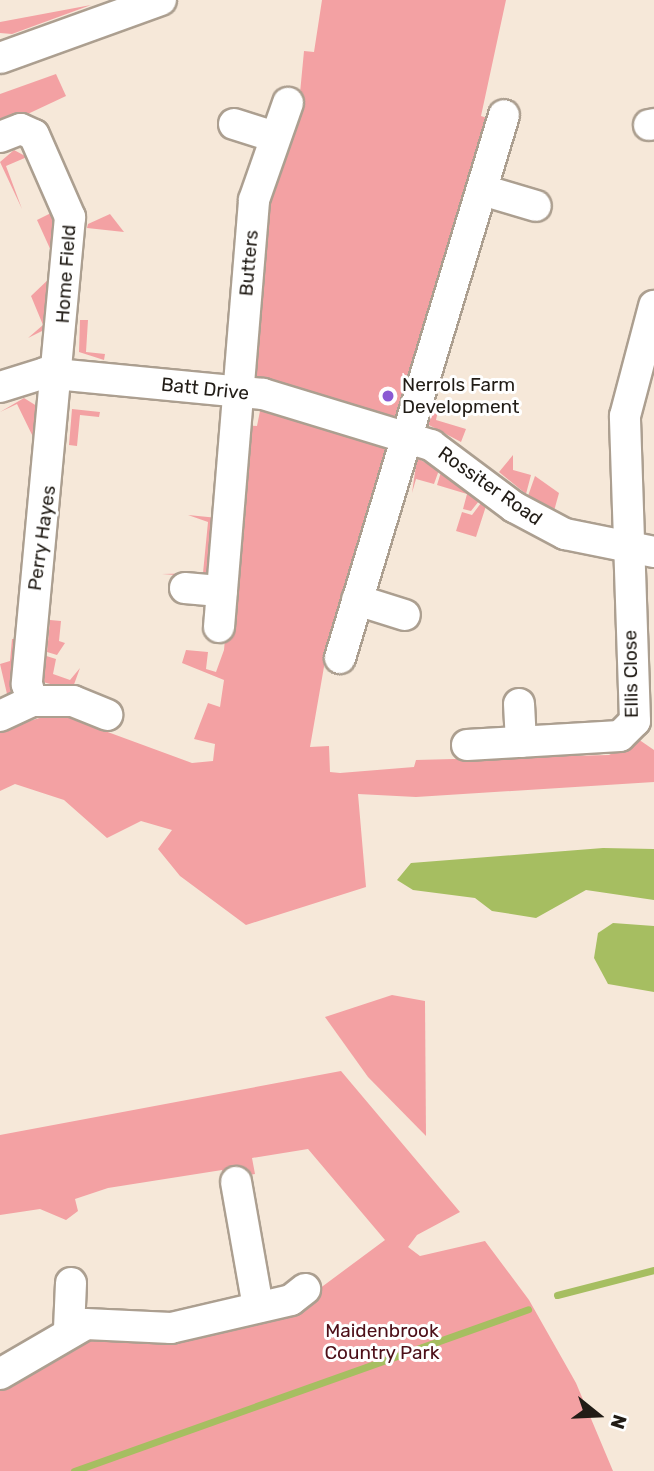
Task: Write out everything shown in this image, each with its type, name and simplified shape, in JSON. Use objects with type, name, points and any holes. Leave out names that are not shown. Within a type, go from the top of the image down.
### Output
[{"type":"street","points":[[0,58],[161,0]]},
{"type":"street","name":"Butters","points":[[219,627],[254,200],[288,103]]},
{"type":"street","points":[[340,658],[504,115]]},
{"type":"street","points":[[234,124],[275,137]]},
{"type":"street","name":"Home Field","points":[[0,137],[22,129],[34,135],[70,217],[59,374]]},
{"type":"street","points":[[482,190],[536,206]]},
{"type":"street","points":[[642,551],[628,392],[654,306]]},
{"type":"street","name":"Batt Drive","points":[[0,387],[27,376],[59,374],[237,392],[408,435]]},
{"type":"street","name":"Perry Hayes","points":[[32,701],[37,562],[46,523],[59,374]]},
{"type":"street","name":"Rossiter Road","points":[[408,435],[455,459],[532,519],[642,551]]},
{"type":"street","name":"Ellis Close","points":[[467,745],[620,736],[632,727],[642,551]]},
{"type":"street","points":[[185,588],[222,591]]},
{"type":"street","points":[[357,600],[405,615]]},
{"type":"street","points":[[0,716],[32,701],[74,701],[107,715]]},
{"type":"street","points":[[519,704],[522,742]]},
{"type":"street","points":[[236,1182],[258,1307]]},
{"type":"street","points":[[69,1329],[71,1283]]},
{"type":"street","points":[[0,1374],[69,1329],[86,1324],[171,1328],[291,1300],[305,1289]]},
{"type":"green space","points":[[322,0],[506,0],[481,116],[493,120],[325,661],[310,747],[329,746],[330,772],[340,773],[414,767],[416,760],[609,755],[638,739],[654,750],[654,782],[416,797],[358,794],[366,887],[246,925],[180,876],[158,849],[172,830],[141,821],[107,838],[64,800],[15,784],[0,791],[0,730],[56,713],[192,763],[213,761],[215,744],[194,739],[208,703],[220,707],[224,680],[182,663],[186,650],[208,652],[206,669],[216,672],[224,650],[244,425],[257,426],[266,381],[247,375],[262,201],[300,93],[304,51],[314,52]]},
{"type":"green space","points":[[91,5],[12,34],[0,33],[0,22]]},
{"type":"green space","points":[[56,74],[66,96],[0,127],[0,94]]},
{"type":"green space","points":[[14,150],[27,157],[6,166],[22,209],[0,162]]},
{"type":"green space","points":[[53,212],[56,227],[52,253],[37,220]]},
{"type":"green space","points":[[110,214],[124,232],[87,228],[88,224]]},
{"type":"green space","points":[[52,276],[48,328],[28,338],[43,325],[31,296]]},
{"type":"green space","points":[[80,320],[88,320],[86,352],[105,354],[104,360],[79,352]]},
{"type":"green space","points":[[24,398],[40,408],[36,443],[17,404],[0,412]]},
{"type":"green space","points":[[433,404],[439,406],[436,420],[466,429],[461,442],[427,424]]},
{"type":"green space","points":[[72,409],[100,412],[99,417],[80,415],[77,446],[69,445]]},
{"type":"green space","points":[[513,455],[513,470],[531,475],[526,494],[499,472]]},
{"type":"green space","points":[[417,458],[439,470],[434,484],[416,479],[412,493]]},
{"type":"green space","points":[[441,472],[479,501],[471,511],[463,509],[467,494],[437,485]]},
{"type":"green space","points":[[535,476],[559,493],[554,511],[528,496]]},
{"type":"green space","points":[[481,503],[486,506],[476,537],[456,531],[462,512],[472,515]]},
{"type":"green space","points":[[188,515],[218,518],[213,568],[201,577],[162,574],[203,573],[208,522]]},
{"type":"green space","points":[[50,620],[61,621],[59,641],[65,643],[57,655],[47,652]]},
{"type":"green space","points":[[12,639],[20,639],[15,691],[0,702],[7,694],[0,664],[10,661]]},
{"type":"green space","points":[[40,654],[56,659],[53,674],[70,680],[80,668],[72,690],[43,682]]},
{"type":"green space","points":[[392,995],[425,1001],[426,1136],[368,1077],[325,1017]]},
{"type":"green space","name":"Maidenbrook Country Park","points":[[341,1071],[460,1212],[417,1235],[408,1247],[420,1256],[485,1241],[529,1300],[576,1383],[613,1471],[0,1471],[0,1386],[84,1336],[292,1309],[385,1240],[308,1149],[252,1158],[255,1174],[224,1179],[222,1170],[108,1188],[75,1199],[78,1211],[66,1220],[40,1209],[0,1215],[0,1135]]},
{"type":"shaded area","points":[[603,848],[654,849],[654,900],[586,890],[536,918],[492,911],[475,898],[413,890],[397,880],[411,863]]},
{"type":"shaded area","points":[[613,923],[654,926],[654,992],[608,984],[594,958],[598,933]]},
{"type":"waterway","points":[[557,1295],[654,1270]]},
{"type":"waterway","points":[[74,1471],[528,1309]]},
{"type":"place","name":"Nerrols Farm Development","points":[[388,396]]}]
